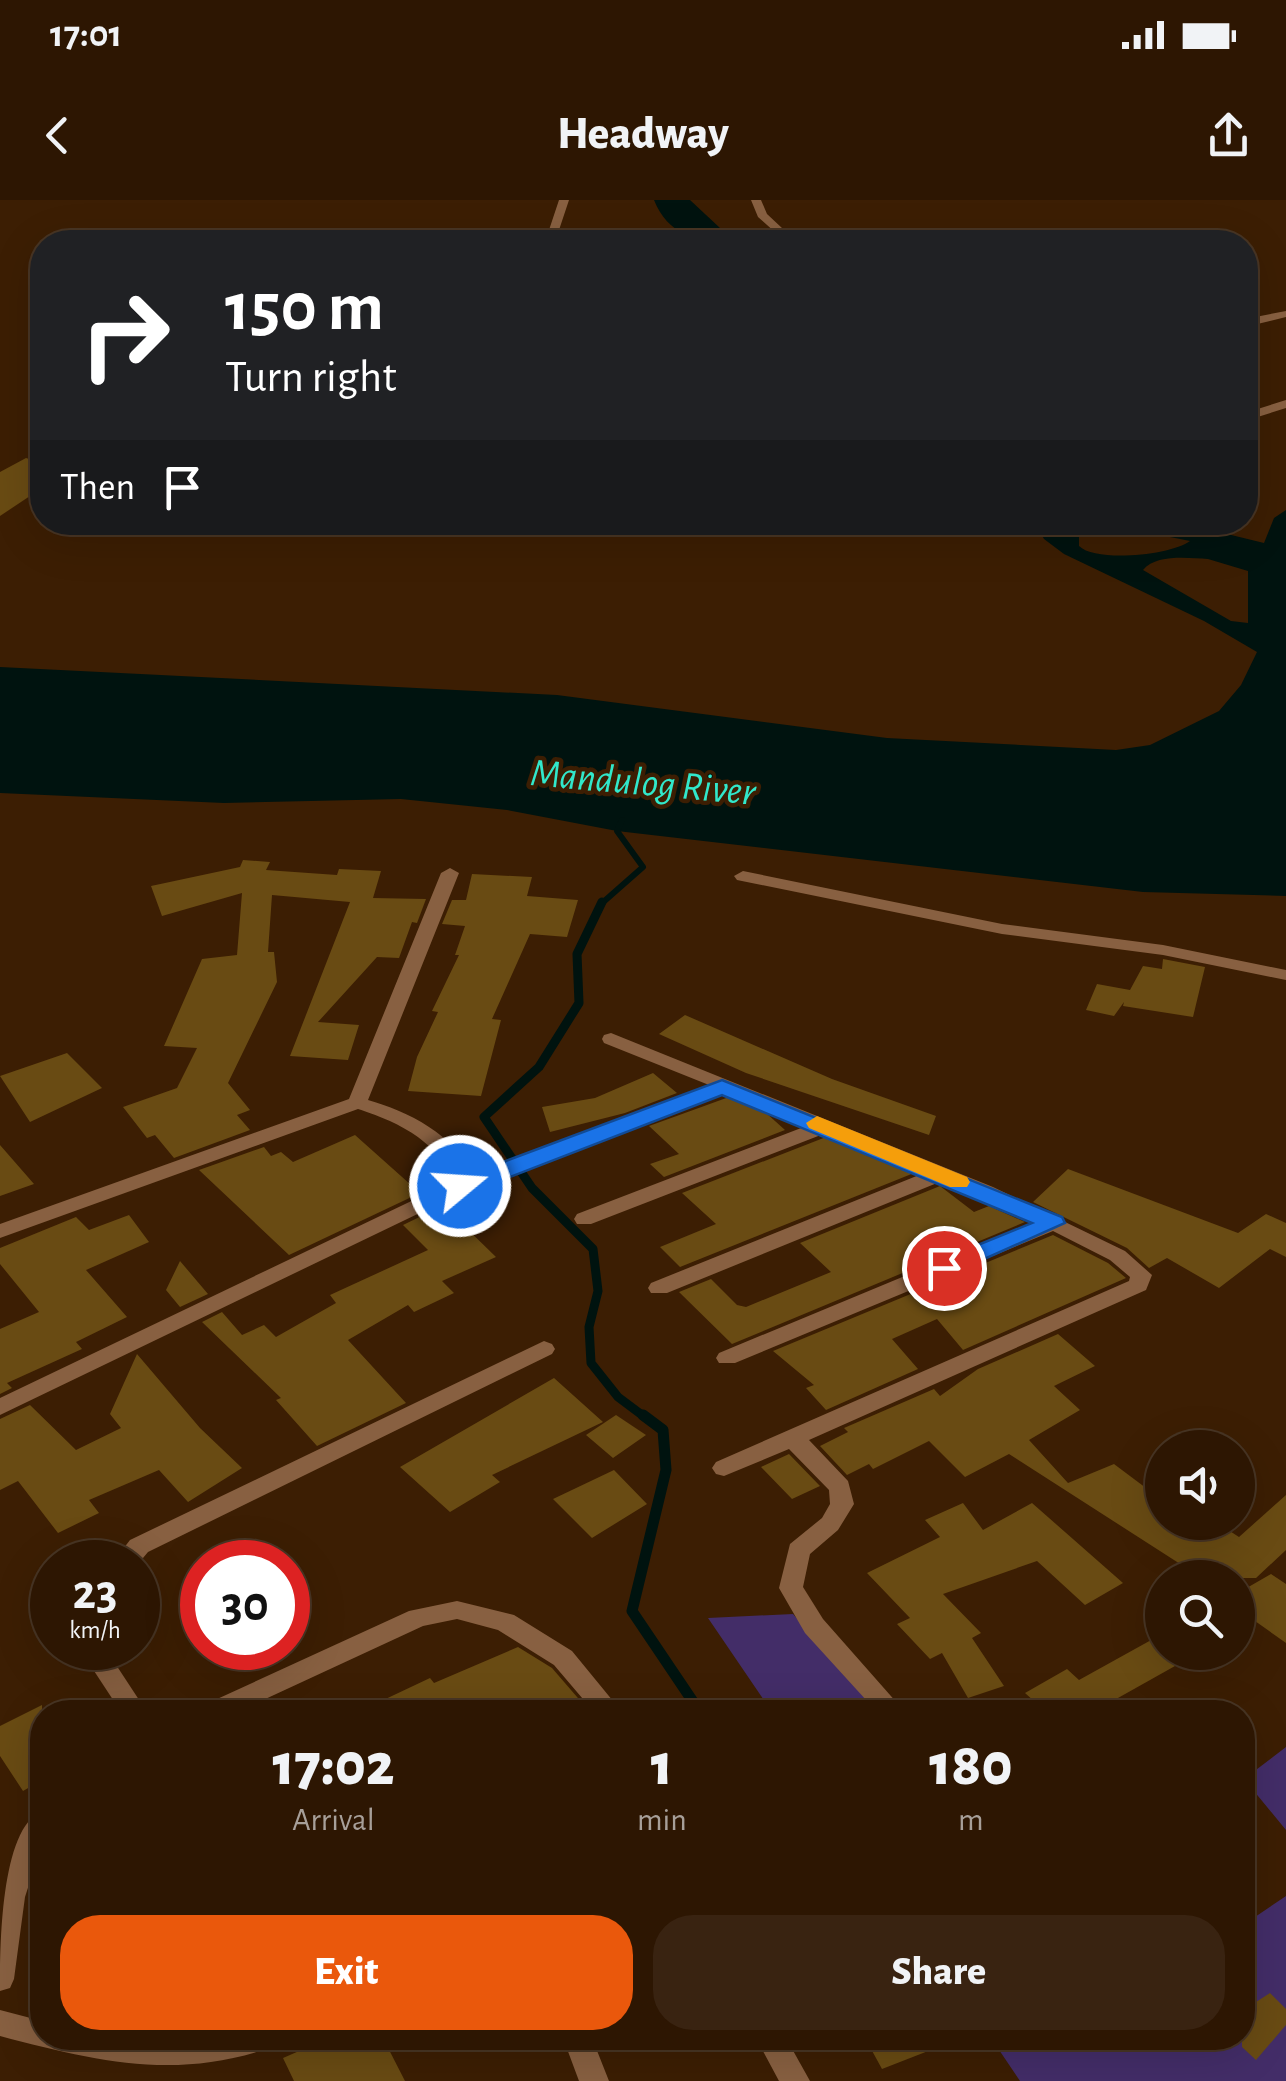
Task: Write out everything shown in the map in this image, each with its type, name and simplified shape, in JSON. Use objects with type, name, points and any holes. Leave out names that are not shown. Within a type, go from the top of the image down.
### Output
[{"type":"street","points":[[554,230],[564,200]]},
{"type":"street","points":[[756,200],[762,215],[779,230]]},
{"type":"street","points":[[1258,320],[1286,314]]},
{"type":"street","points":[[1258,413],[1286,404]]},
{"type":"street","points":[[357,1103],[450,873]]},
{"type":"street","points":[[742,876],[1002,929],[1164,950],[1286,975]]},
{"type":"street","points":[[611,1039],[1054,1223],[1138,1267],[1138,1285],[724,1468]]},
{"type":"street","points":[[0,1407],[458,1189],[722,1087]]},
{"type":"street","points":[[0,1231],[357,1103],[391,1115],[452,1157],[461,1173],[458,1189]]},
{"type":"street","points":[[584,1219],[825,1126]]},
{"type":"street","points":[[659,1288],[940,1174]]},
{"type":"street","points":[[727,1358],[1054,1223]]},
{"type":"street","points":[[151,1540],[544,1349]]},
{"type":"street","points":[[792,1437],[840,1487],[842,1504],[830,1524],[799,1550],[790,1588],[814,1626],[881,1700]]},
{"type":"street","points":[[239,1700],[418,1618],[457,1610],[505,1622],[563,1658],[598,1700]]},
{"type":"street","points":[[106,1670],[126,1700]]},
{"type":"street","points":[[0,1979],[6,1924],[30,1847]]},
{"type":"street","points":[[0,2023],[30,2031]]},
{"type":"street","points":[[102,2050],[133,2058],[188,2061],[223,2050]]},
{"type":"street","points":[[582,2050],[594,2081]]},
{"type":"street","points":[[778,2050],[795,2081]]},
{"type":"shaded area","points":[[793,1614],[867,1700],[764,1700],[708,1618]]},
{"type":"shaded area","points":[[1286,1747],[1286,1830],[1255,1792],[1255,1771]]},
{"type":"shaded area","points":[[1286,1896],[1286,2081],[1020,2081],[999,2050],[1255,2050],[1255,1917]]},
{"type":"water","points":[[654,200],[690,200],[722,230],[677,230]]},
{"type":"water","name":"Mandulog River","points":[[1286,510],[1286,896],[1143,892],[617,831],[507,810],[401,799],[224,803],[0,793],[0,667],[557,695],[887,738],[1116,750],[1150,745],[1219,711],[1241,685],[1257,652],[1204,621],[1064,554],[1042,535],[1079,535],[1079,546],[1088,551],[1117,556],[1167,550],[1190,541],[1160,535],[1231,535],[1264,543],[1274,518]],"holes":[[[1182,558],[1208,559],[1248,571],[1248,623],[1231,621],[1143,570],[1156,561]]]},
{"type":"building","points":[[30,459],[30,496],[0,516],[0,472]]},
{"type":"building","points":[[243,860],[270,862],[266,870],[337,875],[339,869],[381,871],[373,898],[426,899],[417,923],[412,922],[399,958],[377,957],[318,1022],[359,1025],[348,1060],[290,1056],[350,902],[272,895],[268,952],[274,952],[277,982],[228,1083],[250,1110],[237,1115],[250,1130],[174,1158],[155,1135],[147,1138],[123,1107],[177,1088],[197,1048],[164,1046],[202,959],[237,955],[242,893],[162,916],[151,886],[240,867]]},
{"type":"building","points":[[472,874],[532,877],[527,896],[578,900],[567,937],[530,934],[492,1019],[501,1020],[481,1096],[408,1091],[417,1057],[438,1012],[432,1011],[459,955],[455,955],[465,926],[442,924],[452,900],[466,900]]},
{"type":"building","points":[[1163,959],[1205,967],[1193,1017],[1123,1006],[1124,1002],[1114,1016],[1086,1010],[1097,984],[1130,990],[1143,966],[1162,969]]},
{"type":"building","points":[[685,1015],[832,1079],[936,1116],[929,1135],[746,1073],[659,1034]]},
{"type":"building","points":[[67,1053],[102,1088],[30,1122],[0,1076]]},
{"type":"building","points":[[653,1073],[677,1093],[625,1113],[550,1132],[542,1107],[595,1098]]},
{"type":"building","points":[[729,1097],[765,1112],[785,1130],[664,1177],[650,1164],[679,1154],[649,1126]]},
{"type":"building","points":[[355,1135],[420,1193],[289,1255],[199,1170],[264,1147],[271,1156],[281,1152],[293,1162]]},
{"type":"building","points":[[826,1137],[914,1173],[680,1267],[660,1247],[716,1224],[682,1193]]},
{"type":"building","points":[[0,1145],[34,1184],[0,1196]]},
{"type":"building","points":[[1068,1169],[1238,1233],[1266,1214],[1286,1223],[1286,1257],[1270,1249],[1219,1288],[1167,1258],[1149,1268],[1127,1248],[1033,1202]]},
{"type":"building","points":[[940,1186],[974,1212],[989,1206],[1025,1222],[732,1344],[679,1292],[711,1279],[737,1305],[746,1307],[831,1272],[800,1243]]},
{"type":"building","points":[[436,1209],[449,1222],[456,1218],[496,1257],[442,1281],[454,1293],[414,1312],[408,1305],[348,1340],[406,1403],[317,1446],[276,1400],[281,1398],[202,1322],[222,1312],[242,1335],[264,1325],[276,1337],[336,1303],[330,1295],[428,1250],[403,1225]]},
{"type":"building","points":[[129,1215],[149,1242],[86,1270],[127,1317],[76,1342],[82,1349],[7,1383],[12,1388],[0,1394],[0,1329],[39,1312],[0,1264],[0,1248],[76,1217],[89,1230]]},
{"type":"building","points":[[1053,1235],[1108,1263],[1126,1278],[963,1350],[937,1319],[892,1339],[918,1369],[826,1410],[806,1388],[814,1385],[773,1351]]},
{"type":"building","points":[[180,1261],[208,1294],[180,1307],[166,1290]]},
{"type":"building","points":[[1058,1334],[1095,1366],[1054,1386],[1080,1410],[1029,1440],[1068,1483],[1114,1464],[1145,1487],[1145,1540],[1255,1540],[1255,1523],[1286,1495],[1286,1550],[1256,1578],[1255,1560],[1174,1560],[1009,1454],[965,1477],[929,1441],[873,1469],[869,1464],[847,1475],[820,1446],[848,1432],[844,1428],[934,1389],[940,1396],[978,1369]]},
{"type":"building","points":[[137,1354],[200,1428],[242,1468],[188,1502],[159,1470],[89,1500],[99,1513],[58,1533],[18,1481],[0,1490],[0,1419],[30,1405],[76,1450],[121,1428],[110,1414]]},
{"type":"building","points":[[554,1378],[603,1422],[492,1475],[500,1482],[450,1512],[400,1467]]},
{"type":"building","points":[[616,1415],[646,1435],[613,1458],[586,1435]]},
{"type":"building","points":[[789,1454],[820,1486],[792,1499],[761,1467]]},
{"type":"building","points":[[614,1470],[647,1504],[592,1538],[553,1499]]},
{"type":"building","points":[[963,1503],[983,1530],[1032,1503],[1123,1583],[1085,1605],[1037,1561],[943,1594],[981,1633],[972,1638],[1004,1686],[968,1698],[942,1653],[930,1659],[897,1624],[910,1618],[867,1573],[940,1537],[925,1520]]},
{"type":"building","points":[[1271,1574],[1286,1584],[1286,1643],[1255,1621],[1255,1583]]},
{"type":"building","points":[[1145,1643],[1145,1670],[1168,1670],[1114,1700],[1033,1700],[1025,1693],[1067,1669],[1079,1680]]},
{"type":"building","points":[[518,1647],[552,1668],[580,1700],[383,1700],[430,1678],[434,1683]]},
{"type":"building","points":[[30,1711],[30,1787],[23,1791],[0,1756],[0,1726]]},
{"type":"building","points":[[1270,1993],[1286,2009],[1286,2025],[1256,2060],[1245,2050],[1255,2050],[1255,2003]]},
{"type":"building","points":[[301,2050],[389,2050],[405,2081],[294,2081],[283,2058]]},
{"type":"building","points":[[872,2050],[931,2050],[882,2069]]},
{"type":"waterway","name":"Mandulog River","points":[[601,904],[643,867],[617,831],[622,820]]},
{"type":"waterway","points":[[601,904],[577,954],[579,1003],[539,1067],[484,1117],[532,1188],[593,1249],[598,1291],[589,1327],[591,1363],[618,1397],[646,1418]]},
{"type":"waterway","points":[[643,1415],[663,1430],[666,1470],[632,1611],[692,1700]]},
{"type":"slow traffic","points":[[817,1123],[958,1182]]},
{"type":"route","points":[[460,1186],[458,1189],[722,1087],[1054,1223],[944,1268]]}]
